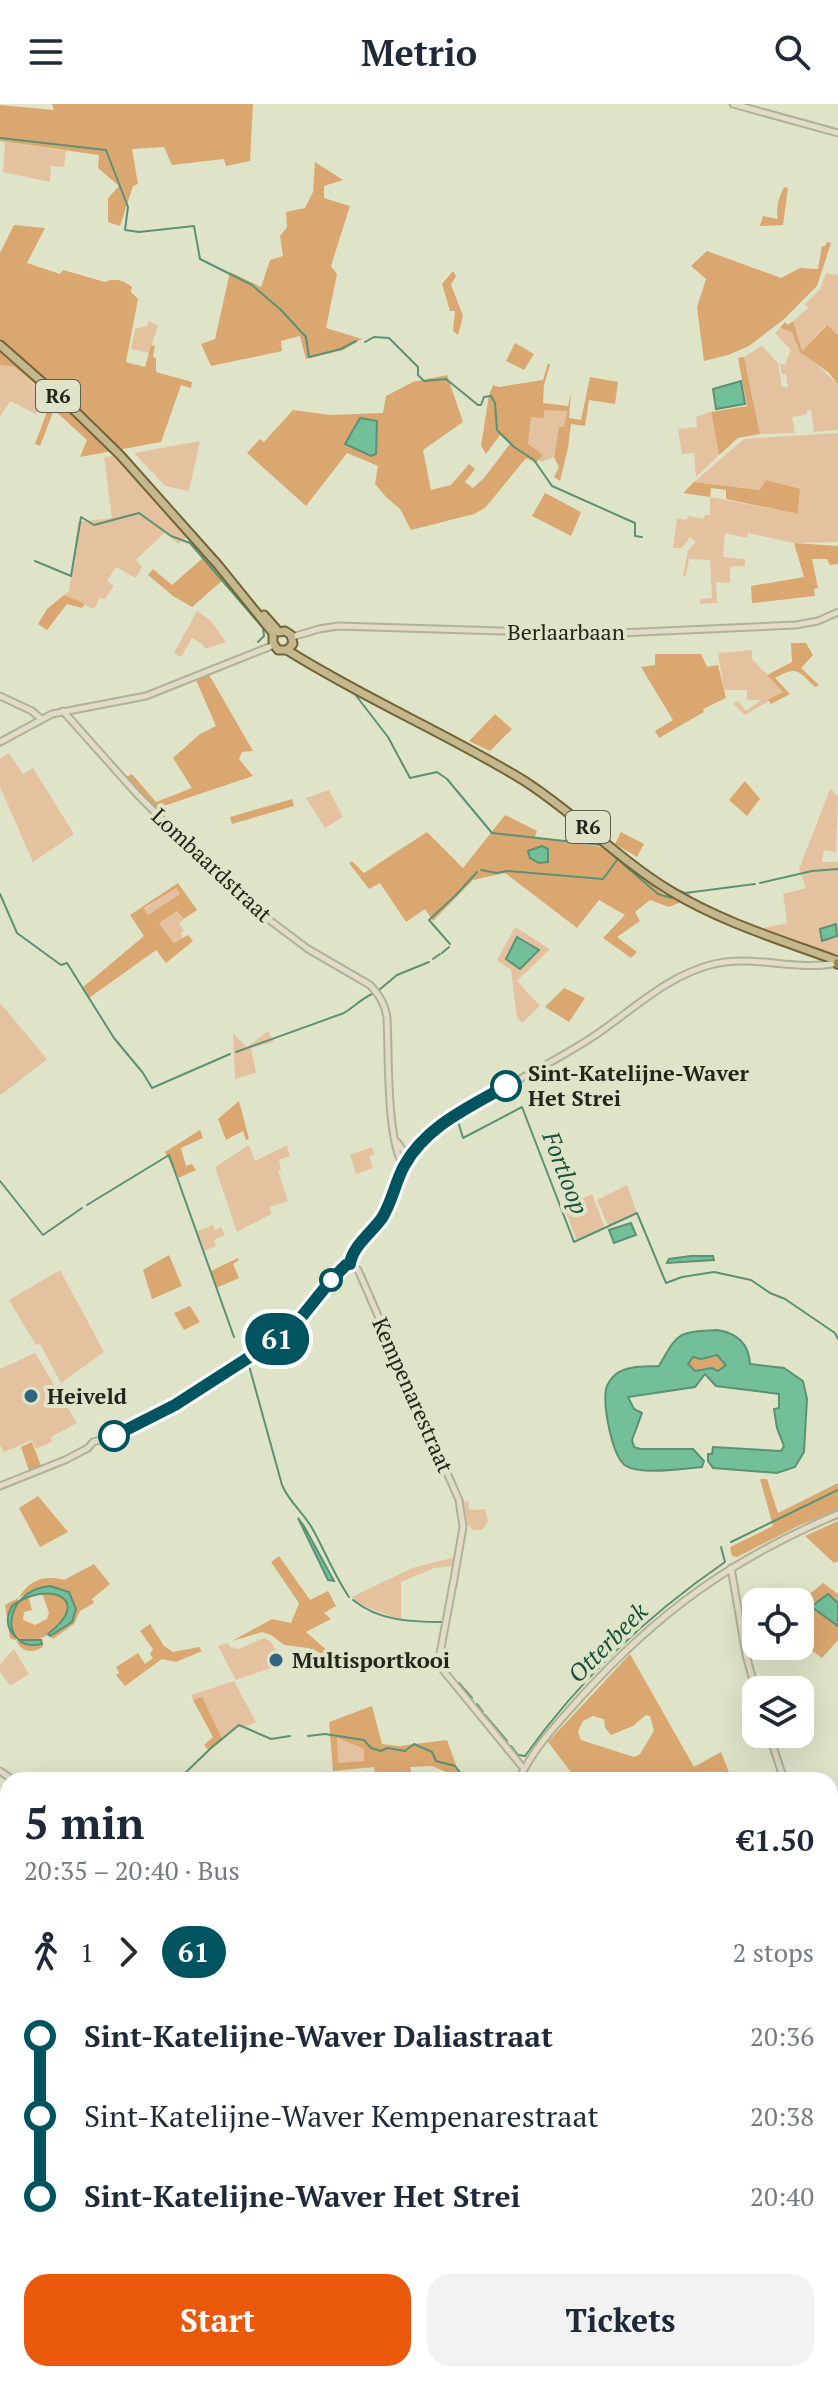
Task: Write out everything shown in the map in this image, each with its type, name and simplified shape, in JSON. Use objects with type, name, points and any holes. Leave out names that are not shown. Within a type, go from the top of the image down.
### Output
[{"type":"main road","name":"R6","points":[[0,345],[118,452],[277,633],[287,632],[291,644],[348,684],[523,781],[583,823],[645,873],[694,904],[837,962]]},
{"type":"main road","points":[[274,645],[277,633]]},
{"type":"main road","name":"R6","points":[[274,645],[278,650],[291,644]]},
{"type":"street","points":[[733,104],[838,133]]},
{"type":"street","name":"Berlaarbaan","points":[[291,644],[319,629],[338,626],[597,634],[796,625],[818,621],[838,612]]},
{"type":"street","points":[[0,742],[40,718],[146,696],[274,645]]},
{"type":"street","points":[[0,696],[40,718]]},
{"type":"street","name":"Lombaardstraat","points":[[63,711],[136,793],[239,897],[308,949],[370,985],[378,993],[385,1003],[387,1018],[394,1138],[404,1167]]},
{"type":"street","points":[[0,1486],[65,1460],[93,1442],[114,1436],[159,1414],[295,1325],[332,1279],[350,1264],[352,1255],[387,1209],[410,1157],[429,1133],[447,1119],[590,1039],[675,978],[711,964],[727,962],[806,967],[837,962]]},
{"type":"street","points":[[394,1138],[410,1157]]},
{"type":"street","name":"Lombaardstraat","points":[[397,1148],[403,1157],[410,1157]]},
{"type":"street","name":"Kempenarestraat","points":[[350,1264],[358,1270],[456,1492],[463,1515],[463,1532],[438,1664],[521,1772]]},
{"type":"street","points":[[526,1772],[540,1744],[601,1675],[682,1600],[731,1567],[794,1533],[838,1514]]},
{"type":"street","points":[[731,1567],[752,1676]]},
{"type":"street","points":[[774,1748],[781,1772]]},
{"type":"shaded area","points":[[52,104],[253,104],[250,161],[226,166],[224,159],[172,165],[164,147],[132,149],[138,184],[133,186],[120,226],[108,222],[108,198],[119,186],[98,168],[99,155],[0,141],[0,105],[54,110]]},
{"type":"shaded area","points":[[5,142],[66,151],[64,167],[51,166],[50,182],[3,172]]},
{"type":"shaded area","points":[[315,162],[343,180],[324,186],[324,198],[350,206],[331,266],[337,274],[326,328],[362,339],[343,350],[306,359],[300,336],[281,341],[282,351],[211,366],[201,344],[215,339],[230,272],[261,287],[270,260],[283,256],[280,236],[287,227],[286,212],[305,208],[313,192]]},
{"type":"shaded area","points":[[784,187],[788,188],[783,225],[760,226],[763,216],[778,219]]},
{"type":"shaded area","points":[[14,225],[45,228],[27,263],[60,274],[63,270],[105,282],[119,280],[132,287],[131,292],[138,299],[126,362],[145,367],[151,345],[155,346],[153,357],[156,358],[156,372],[192,382],[191,388],[181,385],[161,442],[80,457],[87,440],[54,410],[40,446],[35,444],[52,398],[14,367],[0,365],[0,253]]},
{"type":"shaded area","points":[[831,243],[817,286],[784,319],[749,346],[704,361],[697,307],[706,279],[691,266],[707,251],[781,278],[800,268],[818,269],[822,246]]},
{"type":"shaded area","points":[[453,271],[456,276],[451,285],[463,316],[458,335],[453,331],[455,311],[450,311],[442,284]]},
{"type":"shaded area","points":[[826,273],[838,275],[838,335],[826,325],[802,351],[838,384],[838,430],[814,432],[811,410],[792,417],[795,433],[760,434],[744,357],[762,346],[778,363],[782,387],[788,387],[780,364],[785,364],[791,350],[775,333],[780,328],[792,332],[801,351],[793,321],[808,308],[805,304],[820,289]]},
{"type":"shaded area","points":[[149,321],[158,326],[149,353],[131,349],[135,329],[147,326]]},
{"type":"shaded area","points":[[793,321],[802,351],[827,325],[838,335],[838,384],[828,372],[800,352],[792,332],[780,328],[785,322],[788,325]]},
{"type":"shaded area","points":[[515,343],[534,354],[524,370],[506,361]]},
{"type":"shaded area","points":[[744,357],[760,434],[738,438],[719,455],[711,412],[747,406],[738,358]]},
{"type":"shaded area","points":[[548,363],[543,403],[568,406],[571,393],[569,418],[581,420],[590,377],[618,382],[615,404],[589,400],[585,426],[571,424],[560,481],[554,477],[559,467],[554,457],[559,427],[564,427],[567,411],[544,410],[544,418],[531,417],[528,444],[543,455],[536,463],[526,458],[485,508],[474,514],[411,530],[400,509],[375,484],[378,466],[347,453],[306,506],[247,453],[260,439],[264,442],[293,410],[330,415],[383,413],[386,396],[413,382],[447,375],[463,422],[423,450],[431,490],[451,485],[469,464],[475,469],[465,482],[473,488],[510,444],[500,435],[486,454],[481,446],[493,385],[499,387],[543,380]]},
{"type":"shaded area","points":[[0,365],[14,367],[45,394],[36,414],[10,401],[0,417]]},
{"type":"shaded area","points":[[741,381],[745,404],[716,409],[713,389]]},
{"type":"shaded area","points":[[544,410],[567,410],[564,428],[559,428],[554,457],[541,462],[539,459],[542,455],[528,444],[531,417]]},
{"type":"shaded area","points":[[709,412],[719,455],[696,477],[694,453],[682,454],[678,429],[697,427],[696,417]]},
{"type":"shaded area","points":[[360,418],[377,421],[376,454],[371,456],[345,444]]},
{"type":"shaded area","points":[[838,433],[838,542],[794,543],[748,533],[747,538],[725,533],[723,557],[745,559],[745,566],[730,567],[730,583],[716,582],[717,603],[700,604],[701,599],[712,598],[710,560],[689,559],[686,576],[683,576],[688,550],[696,542],[690,537],[682,548],[673,548],[677,518],[687,520],[688,516],[703,519],[705,515],[710,515],[710,497],[798,514],[800,490],[766,480],[761,490],[694,482],[744,439]]},
{"type":"shaded area","points":[[200,441],[189,491],[165,486],[134,453]]},
{"type":"shaded area","points":[[113,456],[187,537],[178,544],[165,532],[136,560],[142,567],[136,578],[116,567],[107,581],[114,586],[105,599],[100,598],[94,609],[64,595],[69,591],[78,522],[112,518],[104,457]]},
{"type":"shaded area","points":[[766,480],[800,489],[798,514],[726,499],[726,490],[711,488],[710,497],[683,493],[694,482],[760,490]]},
{"type":"shaded area","points":[[545,493],[581,512],[571,536],[532,516]]},
{"type":"shaded area","points":[[794,543],[838,546],[838,564],[830,565],[827,559],[812,559],[818,588],[814,589],[815,596],[752,603],[751,586],[804,577]]},
{"type":"shaded area","points":[[204,557],[223,580],[192,607],[148,575],[153,569],[172,585]]},
{"type":"shaded area","points":[[64,595],[85,604],[82,608],[67,604],[47,630],[38,624],[47,609]]},
{"type":"shaded area","points":[[197,611],[211,621],[226,642],[205,649],[192,638],[181,657],[174,653]]},
{"type":"shaded area","points":[[791,643],[806,643],[813,655],[801,668],[819,685],[815,687],[797,672],[788,672],[775,678],[790,694],[771,704],[768,700],[783,692],[767,675],[792,662]]},
{"type":"shaded area","points":[[752,650],[752,659],[784,692],[745,715],[733,704],[738,701],[746,711],[761,700],[747,700],[747,690],[724,690],[718,653]]},
{"type":"shaded area","points":[[655,654],[701,654],[707,667],[718,665],[726,698],[659,738],[655,731],[673,720],[641,667],[655,665]]},
{"type":"shaded area","points":[[208,673],[253,751],[242,752],[239,759],[253,776],[155,809],[126,777],[132,774],[156,802],[192,788],[173,758],[200,734],[216,726],[196,680]]},
{"type":"shaded area","points":[[495,714],[512,729],[490,751],[469,741]]},
{"type":"shaded area","points":[[9,753],[23,774],[33,768],[74,834],[33,862],[0,787],[0,759]]},
{"type":"shaded area","points":[[745,781],[760,799],[747,816],[729,800]]},
{"type":"shaded area","points":[[830,789],[838,796],[836,852],[824,850],[822,862],[838,862],[838,957],[758,929],[787,923],[783,894],[806,888],[799,869]]},
{"type":"shaded area","points":[[329,790],[343,817],[325,828],[306,798]]},
{"type":"shaded area","points":[[292,799],[294,806],[232,824],[230,817]]},
{"type":"shaded area","points":[[505,815],[537,831],[535,837],[616,849],[615,854],[664,895],[690,892],[689,899],[669,907],[650,900],[635,912],[640,921],[617,937],[637,952],[631,958],[603,938],[625,915],[599,900],[577,928],[505,873],[473,880],[433,921],[425,909],[406,922],[380,883],[369,889],[349,863],[352,861],[364,873],[427,832],[463,868]]},
{"type":"shaded area","points":[[621,832],[644,844],[637,857],[615,844]]},
{"type":"shaded area","points":[[542,846],[548,849],[548,862],[539,863],[530,858],[528,851]]},
{"type":"shaded area","points":[[178,883],[197,910],[184,919],[177,911],[159,923],[174,943],[188,935],[193,941],[166,963],[156,950],[89,998],[82,988],[144,936],[130,915]],"holes":[[[176,888],[180,894],[148,915],[144,908]]]},
{"type":"shaded area","points":[[176,887],[181,894],[148,915],[144,909]]},
{"type":"shaded area","points":[[177,911],[184,919],[179,923],[184,931],[181,932],[182,938],[174,943],[159,923]]},
{"type":"shaded area","points":[[836,924],[837,936],[822,941],[820,929]]},
{"type":"shaded area","points":[[515,927],[550,949],[517,981],[540,1006],[522,1023],[517,1018],[511,970],[497,960]]},
{"type":"shaded area","points":[[517,937],[539,950],[520,969],[506,959]]},
{"type":"shaded area","points":[[564,988],[585,998],[569,1022],[545,1007]]},
{"type":"shaded area","points":[[0,1003],[47,1059],[1,1095],[0,1094]]},
{"type":"shaded area","points":[[268,1031],[274,1042],[251,1048],[256,1073],[235,1079],[233,1033],[247,1047]]},
{"type":"shaded area","points":[[239,1101],[249,1139],[246,1140],[243,1131],[226,1140],[218,1119]]},
{"type":"shaded area","points":[[200,1130],[203,1138],[181,1148],[186,1166],[192,1164],[196,1170],[178,1178],[165,1152]]},
{"type":"shaded area","points":[[249,1145],[255,1161],[287,1145],[290,1156],[279,1160],[281,1170],[278,1171],[288,1201],[270,1207],[271,1214],[237,1232],[215,1167]]},
{"type":"shaded area","points":[[372,1147],[374,1154],[369,1157],[373,1168],[356,1174],[350,1155]]},
{"type":"shaded area","points":[[627,1185],[637,1213],[608,1226],[597,1200]]},
{"type":"shaded area","points":[[592,1194],[605,1228],[577,1241],[564,1207]]},
{"type":"shaded area","points":[[631,1223],[636,1235],[614,1243],[609,1230]]},
{"type":"shaded area","points":[[213,1225],[215,1230],[221,1227],[225,1235],[214,1240],[216,1246],[204,1251],[196,1232]]},
{"type":"shaded area","points":[[169,1255],[182,1286],[152,1299],[143,1270]]},
{"type":"shaded area","points":[[713,1256],[714,1260],[667,1263],[669,1259]]},
{"type":"shaded area","points":[[238,1258],[233,1264],[239,1278],[216,1288],[211,1271]]},
{"type":"shaded area","points":[[60,1270],[104,1352],[61,1383],[40,1344],[36,1345],[9,1300]]},
{"type":"shaded area","points":[[190,1306],[200,1322],[184,1330],[174,1313]]},
{"type":"shaded area","points":[[717,1330],[730,1334],[744,1345],[750,1364],[784,1368],[803,1381],[807,1399],[804,1452],[795,1467],[777,1473],[713,1468],[708,1454],[712,1454],[713,1447],[781,1451],[784,1446],[774,1409],[779,1408],[779,1394],[716,1386],[705,1374],[695,1387],[628,1397],[634,1409],[642,1413],[632,1440],[634,1447],[693,1449],[704,1461],[702,1467],[641,1470],[626,1466],[621,1461],[607,1418],[605,1397],[610,1381],[626,1369],[659,1366],[680,1336]],"holes":[[[717,1355],[726,1365],[718,1371],[712,1368],[695,1371],[688,1364],[693,1357],[701,1359]]]},
{"type":"shaded area","name":"Heiveld","points":[[35,1353],[77,1423],[51,1437],[52,1442],[36,1449],[32,1440],[4,1452],[0,1445],[0,1369]]},
{"type":"shaded area","points":[[717,1355],[726,1365],[718,1371],[712,1368],[695,1371],[687,1364],[693,1357]]},
{"type":"shaded area","points":[[32,1442],[41,1466],[29,1471],[21,1447]]},
{"type":"shaded area","points":[[760,1479],[767,1479],[778,1513],[838,1483],[838,1510],[800,1525],[737,1557],[732,1556],[730,1547],[773,1526]]},
{"type":"shaded area","points":[[38,1496],[68,1532],[40,1547],[19,1508]]},
{"type":"shaded area","points":[[469,1501],[471,1510],[485,1509],[488,1522],[482,1530],[473,1530],[467,1524],[464,1502]]},
{"type":"shaded area","points":[[298,1518],[304,1526],[334,1581],[328,1580]]},
{"type":"shaded area","points":[[838,1521],[838,1561],[834,1563],[805,1536]]},
{"type":"shaded area","points":[[279,1556],[310,1600],[328,1591],[336,1606],[324,1613],[331,1619],[306,1632],[330,1653],[328,1656],[308,1648],[284,1645],[262,1632],[232,1641],[272,1619],[291,1623],[299,1603],[271,1562]]},
{"type":"shaded area","points":[[456,1557],[454,1566],[434,1568],[401,1582],[401,1620],[358,1604],[352,1597],[412,1568]]},
{"type":"shaded area","points":[[94,1564],[110,1584],[92,1599],[94,1603],[80,1611],[74,1624],[53,1639],[50,1636],[72,1622],[69,1592],[44,1588],[20,1597],[28,1587],[43,1579],[64,1580]]},
{"type":"shaded area","points":[[823,1583],[838,1594],[838,1603],[827,1594],[814,1604],[814,1590]]},
{"type":"shaded area","points":[[50,1586],[69,1592],[76,1609],[72,1622],[50,1636],[48,1634],[62,1621],[67,1610],[66,1602],[60,1596],[51,1594],[38,1594],[20,1601],[34,1590]]},
{"type":"shaded area","points":[[55,1592],[65,1599],[68,1608],[58,1627],[37,1640],[25,1641],[14,1637],[7,1619],[12,1605],[28,1595],[32,1610],[24,1612],[23,1620],[35,1625],[47,1619],[49,1613],[42,1593]]},
{"type":"shaded area","points":[[828,1594],[838,1603],[838,1626],[814,1609],[814,1604]]},
{"type":"shaded area","points":[[20,1597],[13,1616],[17,1641],[10,1638],[5,1605]]},
{"type":"shaded area","points":[[20,1601],[14,1609],[12,1621],[18,1639],[10,1629],[8,1616],[12,1606]]},
{"type":"shaded area","points":[[814,1609],[838,1626],[838,1640],[822,1658],[814,1652]]},
{"type":"shaded area","points":[[150,1624],[164,1646],[173,1652],[199,1647],[202,1651],[176,1662],[162,1659],[125,1686],[116,1675],[119,1673],[116,1667],[138,1653],[145,1664],[153,1658],[150,1654],[153,1649],[140,1631]]},
{"type":"shaded area","points":[[264,1638],[270,1641],[285,1663],[236,1680],[218,1646],[228,1643],[230,1647],[238,1649]]},
{"type":"shaded area","points":[[18,1640],[41,1640],[42,1644],[28,1645]]},
{"type":"shaded area","points":[[17,1641],[30,1646],[42,1644],[43,1647],[29,1651]]},
{"type":"shaded area","points":[[14,1649],[29,1674],[10,1686],[0,1671],[0,1664]]},
{"type":"shaded area","points":[[630,1654],[694,1767],[721,1752],[729,1772],[571,1772],[548,1742]],"holes":[[[646,1715],[650,1716],[654,1731],[640,1754],[634,1757],[581,1740],[578,1731],[583,1721],[593,1716],[604,1719],[605,1728],[611,1735],[633,1726]]]},
{"type":"shaded area","points":[[234,1681],[256,1722],[238,1727],[223,1740],[202,1698],[193,1700],[191,1695]]},
{"type":"shaded area","points":[[202,1697],[223,1740],[209,1751],[204,1745],[213,1737],[193,1700]]},
{"type":"shaded area","points":[[372,1706],[382,1744],[399,1746],[447,1740],[458,1772],[446,1772],[432,1766],[410,1767],[411,1772],[375,1772],[374,1767],[333,1771],[329,1722]],"holes":[[[337,1738],[364,1749],[364,1761],[338,1763]]]},
{"type":"shaded area","points":[[336,1738],[364,1749],[364,1761],[337,1763]]},
{"type":"waterway","points":[[0,138],[106,150],[128,207],[125,230],[139,232],[194,226],[200,259],[252,285],[281,310],[306,337],[309,357],[341,349],[356,341]]},
{"type":"waterway","points":[[365,342],[374,337],[389,338],[418,367],[418,375],[424,381],[446,379],[478,405],[484,397],[491,396],[495,403],[497,430],[514,447],[534,460],[552,486],[635,523],[635,536],[642,537]]},
{"type":"waterway","points":[[35,561],[71,576],[81,517],[94,525],[139,513],[171,536],[190,543],[263,628],[264,636],[258,642]]},
{"type":"waterway","points":[[354,693],[388,737],[410,778],[437,772],[447,779],[492,833],[601,845],[658,894],[673,896]]},
{"type":"waterway","points":[[481,870],[603,879],[617,860]]},
{"type":"waterway","points":[[760,883],[812,871],[838,869]]},
{"type":"waterway","points":[[450,944],[429,920],[477,872]]},
{"type":"waterway","points":[[677,890],[685,893],[755,884]]},
{"type":"waterway","points":[[0,894],[17,933],[61,965],[67,963],[114,1038],[152,1088],[230,1054]]},
{"type":"waterway","points":[[442,953],[449,947]]},
{"type":"waterway","points":[[433,959],[440,954]]},
{"type":"waterway","points":[[379,990],[397,975],[429,962]]},
{"type":"waterway","points":[[236,1052],[344,1013],[374,993]]},
{"type":"waterway","name":"Fortloop","points":[[457,1118],[463,1138],[522,1107],[574,1242],[637,1213],[666,1283],[714,1272],[751,1280],[785,1299],[835,1333],[838,1339]]},
{"type":"waterway","name":"Otterbeek","points":[[87,1205],[169,1155],[234,1337]]},
{"type":"waterway","name":"Otterbeek","points":[[0,1181],[43,1235],[82,1208]]},
{"type":"waterway","name":"Otterbeek","points":[[248,1362],[282,1485],[312,1528],[349,1597]]},
{"type":"waterway","name":"Otterbeek","points":[[731,1542],[838,1490]]},
{"type":"waterway","name":"Otterbeek","points":[[511,1746],[518,1755],[525,1756],[568,1701],[616,1650],[669,1604],[725,1562],[721,1547]]},
{"type":"waterway","name":"Otterbeek","points":[[353,1600],[384,1616],[407,1621],[442,1622]]},
{"type":"waterway","name":"Otterbeek","points":[[459,1683],[472,1698]]},
{"type":"waterway","name":"Otterbeek","points":[[477,1704],[483,1712]]},
{"type":"waterway","name":"Otterbeek","points":[[485,1715],[507,1741]]},
{"type":"waterway","points":[[186,1772],[239,1725],[271,1739],[290,1736]]},
{"type":"waterway","points":[[308,1736],[325,1734],[364,1740],[371,1748],[381,1751],[387,1748],[405,1751],[414,1744],[432,1752],[436,1761],[455,1766],[460,1772]]},
{"type":"bus line","name":"61","points":[[114,1436],[175,1405],[295,1325],[332,1279],[350,1264],[352,1255],[384,1215],[400,1174],[423,1140],[447,1119],[506,1086]]},
{"type":"place","name":"Sint-Katelijne-Waver Het Strei","points":[[506,1086]]},
{"type":"place","name":"Heiveld","points":[[31,1396]]},
{"type":"place","name":"Multisportkooi","points":[[276,1660]]}]
